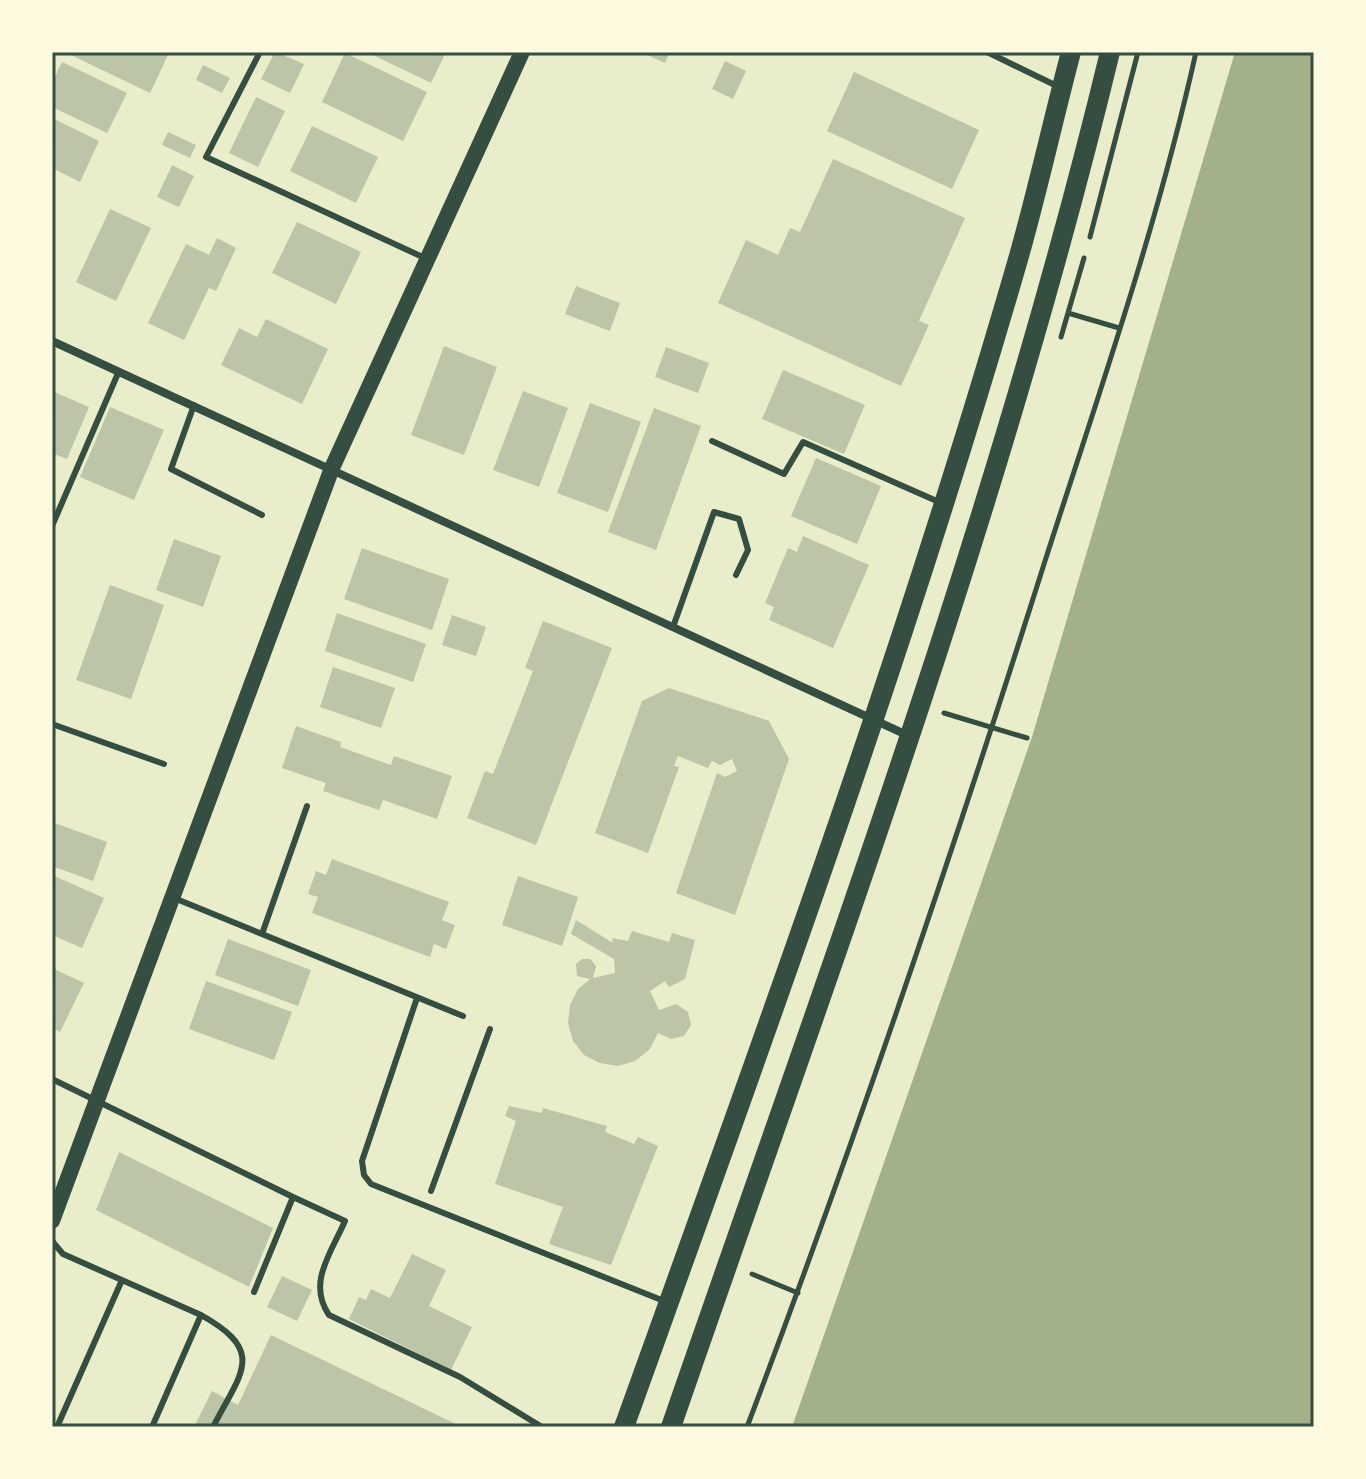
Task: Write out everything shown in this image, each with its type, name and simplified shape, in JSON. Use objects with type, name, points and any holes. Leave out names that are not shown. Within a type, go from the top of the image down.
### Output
[{"type":"main road","points":[[52,1221],[332,468],[522,52]]},
{"type":"main road","points":[[624,1427],[872,719],[942,504],[1019,255],[1071,52]]},
{"type":"main road","points":[[671,1427],[833,971],[910,736],[999,453],[1110,52]]},
{"type":"street","points":[[52,341],[910,736]]},
{"type":"lane","points":[[260,52],[206,157],[427,260]]},
{"type":"lane","points":[[987,52],[1062,88]]},
{"type":"lane","points":[[52,526],[119,371]]},
{"type":"lane","points":[[194,405],[171,469],[262,515]]},
{"type":"lane","points":[[712,441],[784,474],[803,442],[942,504]]},
{"type":"lane","points":[[673,627],[714,512],[739,519],[748,550],[736,575]]},
{"type":"lane","points":[[52,724],[164,764]]},
{"type":"lane","points":[[262,934],[307,806]]},
{"type":"lane","points":[[172,897],[463,1016]]},
{"type":"lane","points":[[417,998],[362,1161],[364,1175],[371,1184],[636,1287],[668,1303]]},
{"type":"lane","points":[[431,1191],[490,1029]]},
{"type":"lane","points":[[52,1079],[345,1221],[317,1283],[320,1303],[329,1315],[460,1377],[542,1427]]},
{"type":"lane","points":[[254,1292],[293,1197]]},
{"type":"lane","points":[[52,1241],[63,1254],[201,1315],[232,1332],[243,1353],[243,1369],[213,1427]]},
{"type":"lane","points":[[57,1427],[122,1280]]},
{"type":"lane","points":[[152,1427],[201,1315]]},
{"type":"path","points":[[747,1427],[798,1293],[992,727],[1119,328],[1196,52]]},
{"type":"path","points":[[1068,313],[1119,328]]},
{"type":"path","points":[[944,713],[1027,738]]},
{"type":"path","points":[[752,1274],[798,1293]]},
{"type":"shaded area","points":[[1235,52],[1314,52],[1314,1427],[792,1427],[1032,737]]},
{"type":"building","points":[[75,52],[161,52],[168,55],[150,93],[73,56]]},
{"type":"building","points":[[275,52],[304,64],[290,93],[261,79]]},
{"type":"building","points":[[374,52],[446,52],[431,83],[373,55]]},
{"type":"building","points":[[641,52],[670,52],[665,63]]},
{"type":"building","points":[[345,53],[427,92],[403,141],[322,102]]},
{"type":"building","points":[[725,61],[746,71],[733,99],[712,89]]},
{"type":"building","points":[[62,62],[127,93],[107,133],[52,107],[52,83]]},
{"type":"building","points":[[203,65],[230,78],[222,93],[196,80]]},
{"type":"building","points":[[854,72],[979,130],[952,189],[827,131]]},
{"type":"building","points":[[256,97],[285,111],[258,167],[229,153]]},
{"type":"building","points":[[52,118],[99,141],[80,182],[52,168]]},
{"type":"building","points":[[312,126],[378,157],[356,203],[290,171]]},
{"type":"building","points":[[168,132],[196,145],[190,158],[162,145]]},
{"type":"building","points":[[833,159],[965,218],[919,321],[929,325],[901,386],[718,303],[746,240],[778,255],[790,228],[800,232]]},
{"type":"building","points":[[172,165],[194,176],[179,207],[157,197]]},
{"type":"building","points":[[110,209],[151,228],[116,301],[76,282]]},
{"type":"building","points":[[297,222],[361,252],[336,304],[272,273]]},
{"type":"building","points":[[217,238],[236,248],[216,291],[209,288],[184,340],[148,323],[186,244],[209,255]]},
{"type":"building","points":[[576,286],[620,303],[610,331],[565,314]]},
{"type":"building","points":[[266,319],[328,349],[302,404],[221,365],[239,328],[257,337]]},
{"type":"building","points":[[444,346],[497,367],[464,455],[411,435]]},
{"type":"building","points":[[666,347],[709,363],[698,393],[655,377]]},
{"type":"building","points":[[783,370],[865,405],[844,454],[762,419]]},
{"type":"building","points":[[52,391],[89,407],[67,459],[52,453]]},
{"type":"building","points":[[523,391],[568,408],[539,487],[493,470]]},
{"type":"building","points":[[590,403],[641,422],[608,512],[557,493]]},
{"type":"building","points":[[110,407],[164,430],[134,500],[80,477]]},
{"type":"building","points":[[654,408],[701,426],[656,550],[608,532]]},
{"type":"building","points":[[816,458],[881,486],[857,544],[791,516]]},
{"type":"building","points":[[803,536],[869,565],[833,648],[769,620],[774,607],[765,603],[788,548],[797,552]]},
{"type":"building","points":[[174,539],[221,556],[203,607],[156,590]]},
{"type":"building","points":[[362,548],[449,579],[432,630],[344,599]]},
{"type":"building","points":[[110,585],[164,605],[131,699],[76,680]]},
{"type":"building","points":[[337,613],[426,644],[413,682],[325,651]]},
{"type":"building","points":[[452,615],[486,627],[476,656],[442,645]]},
{"type":"building","points":[[543,621],[612,648],[536,845],[467,818],[485,771],[493,774],[533,671],[525,668]]},
{"type":"building","points":[[333,667],[395,688],[381,728],[320,707]]},
{"type":"building","points":[[669,688],[769,721],[789,759],[735,915],[676,893],[717,773],[725,777],[737,771],[732,759],[720,765],[712,761],[708,768],[678,756],[674,766],[679,767],[648,853],[595,833],[642,701]]},
{"type":"building","points":[[296,726],[341,742],[340,747],[391,765],[394,756],[452,776],[437,819],[383,800],[379,810],[323,791],[326,783],[282,768]]},
{"type":"building","points":[[52,822],[107,842],[93,881],[52,866]]},
{"type":"building","points":[[332,859],[449,902],[442,920],[455,925],[446,949],[434,944],[430,957],[312,913],[318,897],[308,894],[316,871],[326,875]]},
{"type":"building","points":[[52,875],[104,898],[82,948],[52,935]]},
{"type":"building","points":[[518,876],[578,897],[562,946],[502,925]]},
{"type":"building","points":[[576,920],[613,943],[612,938],[628,941],[632,931],[669,942],[672,933],[695,940],[685,979],[669,987],[665,981],[650,991],[659,1010],[676,1004],[688,1012],[691,1025],[684,1036],[671,1039],[658,1033],[650,1049],[635,1061],[618,1066],[600,1063],[584,1055],[573,1041],[568,1023],[570,1005],[578,989],[590,979],[577,976],[576,964],[582,959],[590,959],[596,966],[593,978],[615,973],[614,959],[571,934]]},
{"type":"building","points":[[228,939],[311,970],[298,1006],[215,975]]},
{"type":"building","points":[[52,968],[84,983],[60,1032],[52,1028]]},
{"type":"building","points":[[206,981],[292,1012],[274,1060],[189,1029]]},
{"type":"building","points":[[509,1106],[542,1113],[543,1108],[607,1126],[605,1132],[634,1144],[638,1137],[658,1146],[611,1265],[549,1244],[563,1207],[495,1184],[516,1121],[505,1116]]},
{"type":"building","points":[[119,1152],[273,1228],[249,1287],[96,1210]]},
{"type":"building","points":[[412,1254],[446,1270],[429,1306],[472,1327],[451,1370],[349,1319],[359,1297],[366,1300],[371,1289],[390,1298]]},
{"type":"building","points":[[282,1276],[312,1290],[297,1321],[267,1307]]},
{"type":"building","points":[[271,1335],[462,1427],[194,1427],[212,1391],[238,1405]]}]
